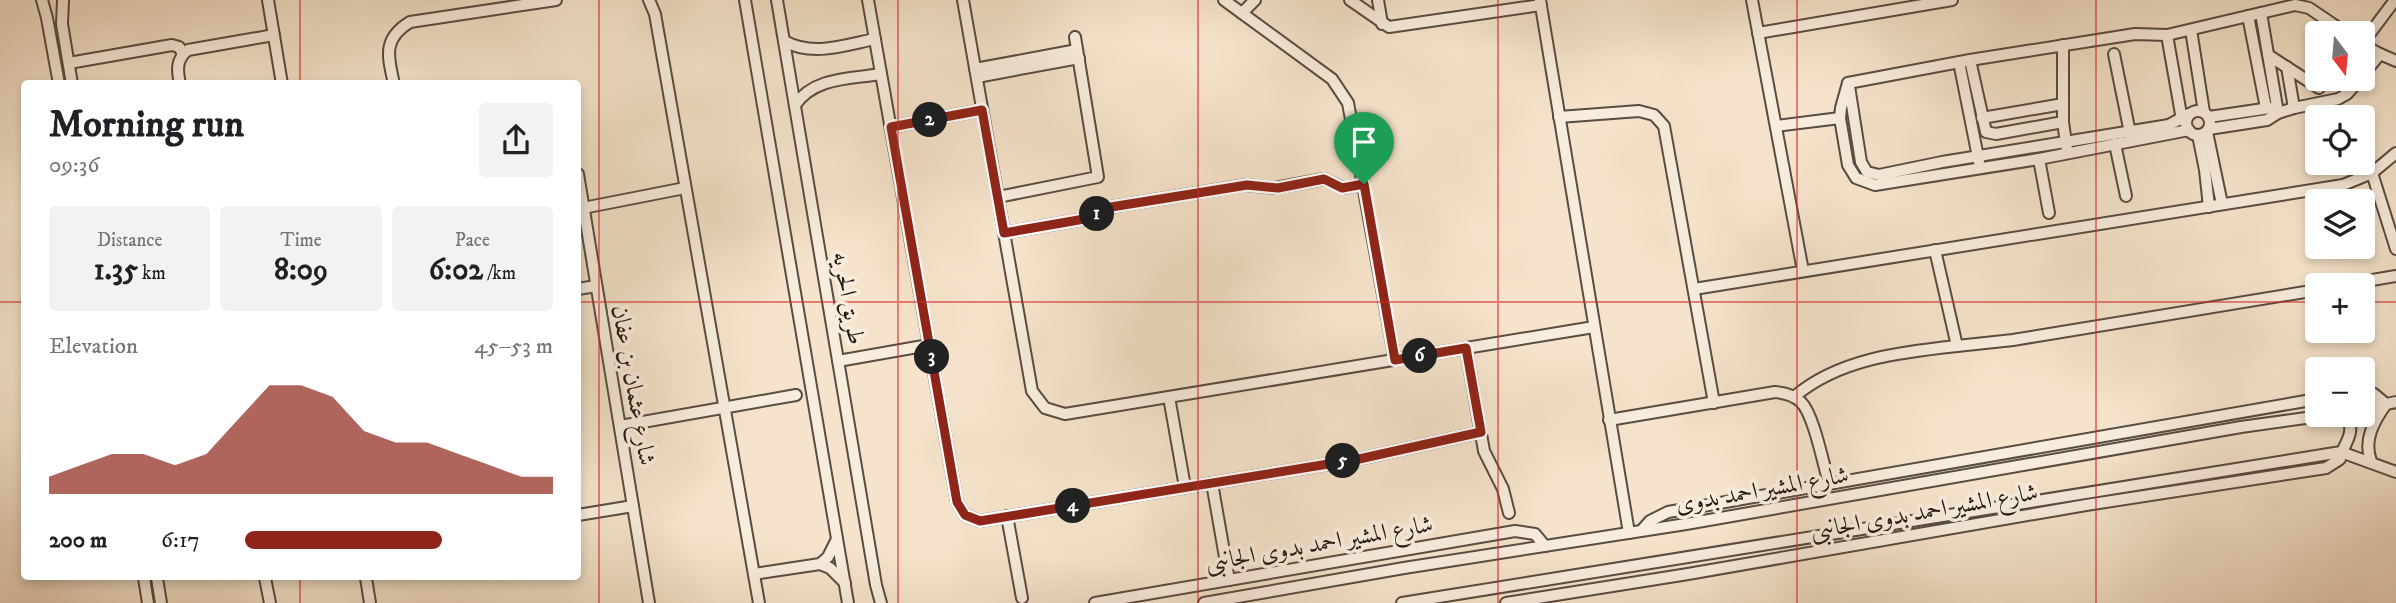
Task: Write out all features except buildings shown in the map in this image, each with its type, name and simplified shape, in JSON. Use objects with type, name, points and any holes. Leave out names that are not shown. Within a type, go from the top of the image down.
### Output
[{"type":"street","points":[[42,0],[58,80]]},
{"type":"street","points":[[63,0],[62,24],[71,80]]},
{"type":"street","points":[[268,0],[281,80]]},
{"type":"street","points":[[393,80],[388,49],[396,33],[410,22],[556,0]]},
{"type":"street","points":[[649,0],[655,14],[759,603]]},
{"type":"street","points":[[745,0],[848,603]]},
{"type":"street","name":"طريق الحريه","points":[[777,0],[881,603]]},
{"type":"street","points":[[868,0],[960,509],[972,519],[980,521],[1359,459],[1481,432]]},
{"type":"street","points":[[963,0],[1032,391],[1037,401],[1045,408],[1065,414],[1594,327]]},
{"type":"street","points":[[1224,0],[1332,79],[1342,90],[1352,117],[1395,360]]},
{"type":"street","points":[[1242,13],[1255,0]]},
{"type":"street","points":[[1350,0],[1382,24],[1392,26],[1541,2],[1629,533]]},
{"type":"street","points":[[1378,0],[1382,24]]},
{"type":"street","points":[[1752,0],[1803,271]]},
{"type":"street","points":[[1758,33],[1952,0]]},
{"type":"street","points":[[2395,0],[2362,44],[2396,61]]},
{"type":"street","points":[[1849,83],[2135,34],[2167,35],[2288,6],[2302,6],[2329,21]]},
{"type":"street","points":[[2261,13],[2278,113]]},
{"type":"street","points":[[2248,16],[2266,108]]},
{"type":"street","points":[[49,25],[62,24]]},
{"type":"street","points":[[2191,30],[2208,207]]},
{"type":"street","points":[[179,80],[177,65],[183,54],[194,48],[274,35]]},
{"type":"street","points":[[2167,35],[2186,117]]},
{"type":"street","points":[[998,197],[1098,177],[1075,37]]},
{"type":"street","points":[[784,41],[796,48],[808,50],[875,39]]},
{"type":"street","points":[[69,63],[172,45],[179,47],[183,54]]},
{"type":"street","points":[[2063,45],[2063,122],[2067,148]]},
{"type":"street","points":[[976,73],[1078,54]]},
{"type":"street","points":[[2114,54],[2130,133]]},
{"type":"street","points":[[2375,60],[2380,54]]},
{"type":"street","points":[[2269,55],[2305,79]]},
{"type":"street","points":[[1965,61],[1986,132],[1991,134],[2063,122]]},
{"type":"street","points":[[1965,61],[1981,169]]},
{"type":"street","points":[[2287,67],[2294,108]]},
{"type":"street","points":[[795,105],[810,88],[820,84],[881,74]]},
{"type":"street","points":[[1849,83],[1840,118],[1848,164],[1856,178],[1867,184],[1978,156],[2115,144],[2202,126],[2266,108],[2278,113]]},
{"type":"street","points":[[1849,83],[1861,162],[1867,172],[1880,180],[1981,169],[2039,159],[2067,148],[2169,125],[2196,111],[2222,204]]},
{"type":"street","points":[[2202,126],[2267,120],[2294,108],[2338,99],[2349,91]]},
{"type":"street","points":[[1982,118],[2063,104]]},
{"type":"street","points":[[891,127],[982,110]]},
{"type":"street","points":[[1559,117],[1639,111],[1660,119],[1666,133],[1714,403]]},
{"type":"street","points":[[1776,127],[1840,118]]},
{"type":"street","points":[[2115,144],[2126,196]]},
{"type":"street","points":[[2375,170],[2396,153]]},
{"type":"street","points":[[2039,159],[2049,213]]},
{"type":"street","points":[[1848,164],[1861,162]]},
{"type":"street","points":[[1694,289],[2343,185],[2367,175]]},
{"type":"street","points":[[2373,175],[2396,249]]},
{"type":"street","points":[[1004,233],[1090,218],[1111,207],[1247,185],[1278,188],[1324,179],[1342,188],[1364,184]]},
{"type":"street","points":[[583,208],[685,188]]},
{"type":"street","name":"شارع عثمان بن عفان","points":[[581,194],[649,603]]},
{"type":"street","points":[[1935,250],[1957,346]]},
{"type":"street","points":[[2375,280],[2396,276]]},
{"type":"street","points":[[581,288],[596,286]]},
{"type":"street","points":[[1794,397],[1810,383],[1869,361],[1903,352],[2040,336],[2305,292]]},
{"type":"street","points":[[838,361],[929,345]]},
{"type":"street","points":[[1466,348],[1486,458],[1501,484],[1509,513]]},
{"type":"street","points":[[1609,420],[1775,392],[1794,397],[1807,410],[1829,483]]},
{"type":"street","points":[[620,426],[796,395]]},
{"type":"street","points":[[2371,461],[2367,451],[2370,433],[2377,417],[2391,403],[2375,395]]},
{"type":"street","points":[[1169,397],[1185,487]]},
{"type":"street","points":[[1642,530],[1650,520],[1661,514],[1737,499],[2305,401]]},
{"type":"street","name":"شارع المشير احمد بدوى","points":[[1207,602],[2305,418]]},
{"type":"street","points":[[2341,452],[2348,444],[2350,427]]},
{"type":"street","points":[[1402,603],[2341,452],[2396,472]]},
{"type":"street","name":"شارع المشير احمد بدوى الجانبى","points":[[1506,603],[1934,530],[2326,468],[2340,459],[2341,452]]},
{"type":"street","points":[[1212,483],[1229,580]]},
{"type":"street","points":[[1737,499],[1740,514]]},
{"type":"street","points":[[581,515],[633,506]]},
{"type":"street","points":[[1007,516],[1022,598]]},
{"type":"street","points":[[1932,517],[1934,530]]},
{"type":"street","name":"شارع المشير احمد بدوى الجانبى","points":[[1095,603],[1516,531],[1535,534],[1545,546]]},
{"type":"street","points":[[820,564],[828,557],[837,539]]},
{"type":"street","points":[[754,575],[820,564],[830,568],[845,583]]},
{"type":"street","points":[[144,580],[148,603]]},
{"type":"street","points":[[157,580],[161,603]]},
{"type":"street","points":[[265,580],[270,603]]},
{"type":"street","points":[[366,580],[370,603]]},
{"type":"street","points":[[1207,584],[1207,602]]},
{"type":"route","points":[[982,110],[1004,233],[1090,218],[1111,207],[1247,185],[1278,188],[1324,179],[1342,188],[1364,184],[1395,360],[1466,348],[1481,432],[1359,459],[980,521],[965,515],[960,509],[891,127],[982,110]]}]
